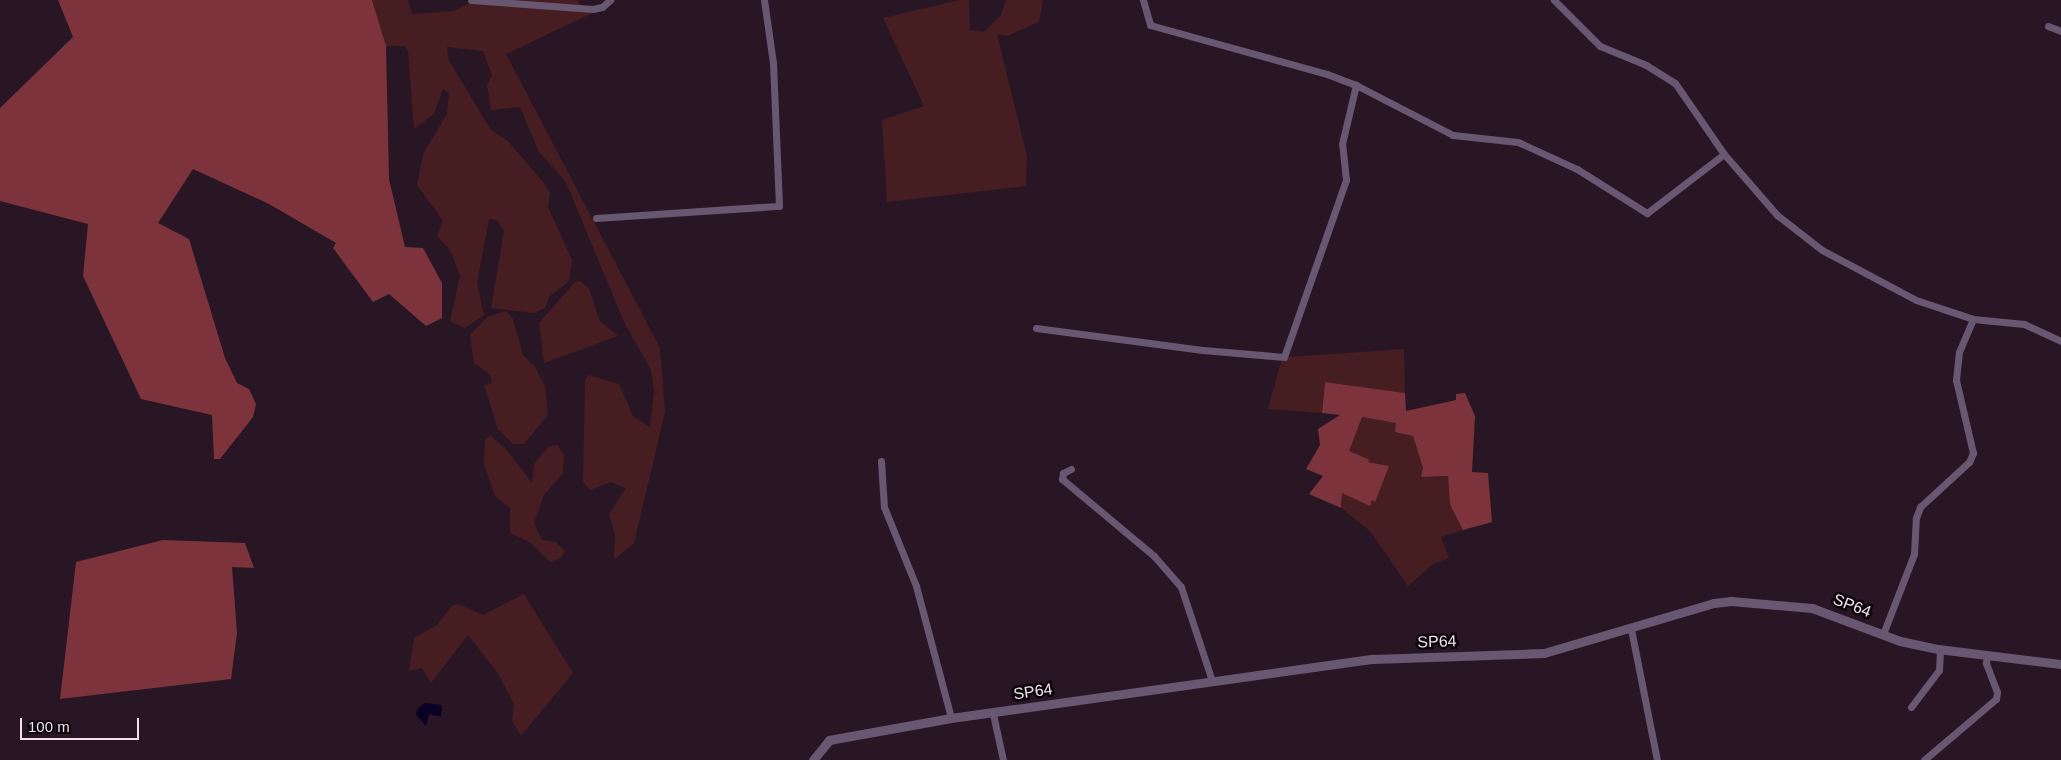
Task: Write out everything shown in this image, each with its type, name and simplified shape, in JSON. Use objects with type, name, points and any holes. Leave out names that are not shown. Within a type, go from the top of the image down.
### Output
[{"type":"street","points":[[471,0],[593,9],[602,7],[610,0]]},
{"type":"street","points":[[596,218],[779,206],[773,63],[764,0]]},
{"type":"street","points":[[1143,0],[1150,25],[1303,66],[1356,85],[1442,131],[1501,138],[1554,157],[1647,213],[1724,154]]},
{"type":"street","points":[[1554,0],[1600,46],[1646,65],[1676,83],[1724,154],[1777,215],[1822,250],[1916,300],[1973,319],[2012,321],[2061,341]]},
{"type":"street","points":[[2048,26],[2061,31]]},
{"type":"street","points":[[1036,328],[1204,350],[1284,357],[1346,180],[1342,144],[1356,85]]},
{"type":"street","points":[[1883,634],[1914,554],[1918,512],[1924,502],[1969,462],[1973,453],[1956,380],[1960,352],[1973,319]]},
{"type":"street","points":[[881,460],[884,507],[916,586],[951,718]]},
{"type":"street","points":[[1071,469],[1063,473],[1062,479],[1154,556],[1181,587],[1212,681]]},
{"type":"street","name":"SP64","points":[[813,760],[829,740],[951,718],[993,714],[1373,659],[1544,653],[1631,629],[1714,603],[1752,601],[1812,608],[1883,634],[1940,650],[2061,664]]},
{"type":"street","points":[[1631,629],[1657,760]]},
{"type":"street","points":[[1912,706],[1939,670],[1940,650]]},
{"type":"street","points":[[1924,760],[1996,700],[1997,692],[1986,663],[1987,655]]},
{"type":"street","points":[[993,714],[1004,760]]},
{"type":"shaded area","points":[[58,0],[372,0],[386,46],[389,179],[405,247],[423,248],[442,283],[442,318],[426,326],[389,294],[373,302],[333,248],[336,243],[269,204],[193,169],[158,223],[189,239],[225,358],[237,383],[249,389],[256,404],[253,417],[220,459],[214,459],[212,415],[141,399],[83,276],[88,224],[0,201],[0,108],[73,37]]},
{"type":"shaded area","points":[[372,0],[408,0],[412,14],[454,11],[470,3],[520,6],[522,0],[577,0],[582,7],[597,11],[506,54],[660,348],[665,412],[634,543],[614,560],[615,535],[609,514],[626,488],[611,482],[590,490],[583,482],[585,380],[589,375],[619,384],[633,416],[650,427],[654,391],[651,370],[624,322],[566,182],[539,152],[520,107],[491,110],[487,85],[492,75],[483,51],[447,47],[448,59],[491,130],[508,141],[550,193],[548,207],[572,260],[569,281],[549,297],[545,308],[534,313],[491,308],[504,231],[497,220],[489,219],[477,283],[484,315],[465,328],[450,321],[460,276],[450,250],[437,236],[443,221],[417,185],[423,154],[447,114],[449,93],[443,89],[434,114],[414,129],[408,51],[405,46],[386,46]]},
{"type":"shaded area","points":[[959,0],[969,0],[970,30],[984,32],[1001,15],[1006,0],[1043,0],[1039,22],[1007,36],[997,34],[1027,156],[1026,186],[887,202],[882,120],[924,106],[883,18]]},
{"type":"shaded area","points":[[580,281],[589,289],[600,321],[618,336],[544,363],[539,323],[575,282]]},
{"type":"shaded area","points":[[506,311],[513,319],[523,355],[535,367],[545,386],[548,415],[524,444],[513,444],[498,429],[484,385],[492,383],[490,375],[474,363],[470,335],[487,317]]},
{"type":"shaded area","points":[[1404,349],[1405,393],[1325,382],[1322,413],[1268,409],[1281,362],[1287,357]]},
{"type":"shaded area","points":[[1325,382],[1405,393],[1406,411],[1456,400],[1456,394],[1465,393],[1475,416],[1472,472],[1488,473],[1492,522],[1463,530],[1450,505],[1448,476],[1421,477],[1423,468],[1413,436],[1395,432],[1396,423],[1362,417],[1349,451],[1370,460],[1368,462],[1389,466],[1375,502],[1372,500],[1370,506],[1342,493],[1341,508],[1309,494],[1323,476],[1306,469],[1320,445],[1318,429],[1340,415],[1322,413]]},
{"type":"shaded area","points":[[1361,417],[1397,423],[1395,432],[1413,436],[1423,468],[1421,477],[1448,476],[1450,505],[1463,530],[1441,537],[1449,558],[1433,564],[1408,586],[1370,531],[1341,508],[1342,493],[1374,501],[1381,464],[1367,462],[1348,451]]},
{"type":"shaded area","points":[[490,435],[506,449],[532,483],[534,464],[549,446],[557,445],[564,454],[563,473],[544,495],[534,523],[542,540],[556,542],[565,551],[561,558],[550,562],[531,543],[510,533],[510,508],[495,496],[484,465],[485,440]]},
{"type":"shaded area","points":[[163,540],[245,543],[254,568],[232,567],[237,633],[231,679],[60,699],[76,562]]},
{"type":"shaded area","points":[[524,594],[573,673],[521,736],[512,721],[514,704],[497,672],[468,635],[431,683],[422,668],[409,671],[414,638],[437,625],[452,606],[458,604],[483,615]]},
{"type":"shaded area","points":[[425,703],[442,705],[441,717],[429,714],[426,726],[416,715],[417,709]]}]
